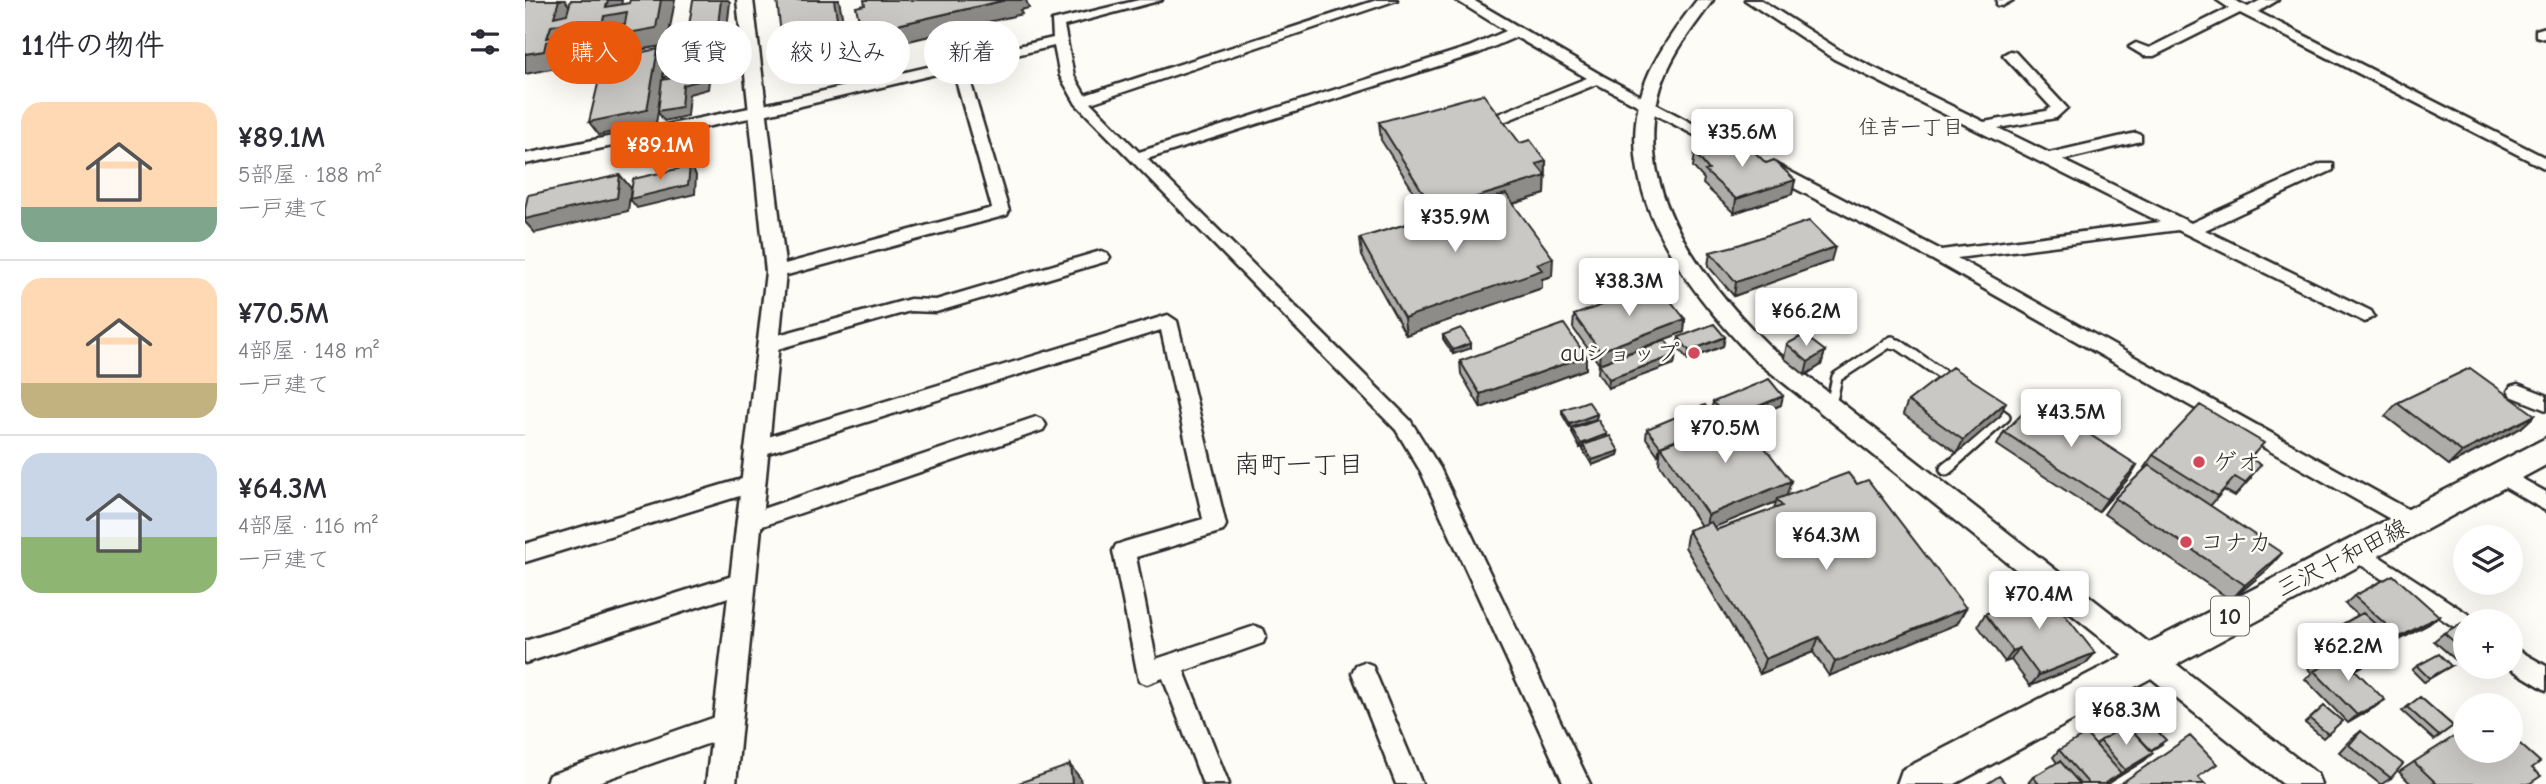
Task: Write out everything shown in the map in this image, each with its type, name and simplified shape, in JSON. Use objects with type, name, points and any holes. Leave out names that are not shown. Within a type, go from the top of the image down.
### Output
[{"type":"main road","name":"三沢十和田線","points":[[1922,783],[2546,450]]},
{"type":"street","points":[[721,784],[776,272],[745,0]]},
{"type":"street","points":[[1156,0],[1057,24],[1067,76],[1081,101],[1207,231],[1403,425],[1430,468],[1577,784]]},
{"type":"street","points":[[1081,101],[1390,0]]},
{"type":"street","points":[[1463,0],[1598,79],[1939,256],[2413,522]]},
{"type":"street","points":[[1705,0],[1672,39],[1661,60],[1644,115],[1645,155],[1671,240],[1713,302],[1762,353],[1823,403],[2306,784]]},
{"type":"street","points":[[1752,0],[1839,56],[2365,316]]},
{"type":"street","points":[[2224,0],[2546,164]]},
{"type":"street","points":[[2136,47],[2149,53],[2271,0]]},
{"type":"street","points":[[1138,157],[1474,50],[1517,31]]},
{"type":"street","points":[[1020,50],[1059,41]]},
{"type":"street","points":[[1979,127],[2051,115],[2060,108],[2010,55]]},
{"type":"street","points":[[525,159],[759,111],[924,72]]},
{"type":"street","points":[[1501,118],[1598,79]]},
{"type":"street","points":[[776,272],[1001,211],[964,84]]},
{"type":"street","points":[[2045,159],[2136,138]]},
{"type":"street","points":[[1939,256],[1975,249],[2183,228],[2327,167]]},
{"type":"street","points":[[767,345],[910,305],[936,306],[1101,257]]},
{"type":"street","points":[[755,449],[1168,321],[1215,525],[1123,551],[1147,673],[1255,636]]},
{"type":"street","points":[[2518,391],[2546,403]]},
{"type":"street","points":[[748,522],[1036,425]]},
{"type":"street","points":[[2501,475],[2546,502]]},
{"type":"street","points":[[525,553],[752,484]]},
{"type":"street","points":[[2357,551],[2453,616]]},
{"type":"street","points":[[525,652],[742,583]]},
{"type":"street","points":[[2523,664],[2546,679]]},
{"type":"street","points":[[1170,665],[1216,784]]},
{"type":"street","points":[[1364,673],[1409,784]]},
{"type":"street","points":[[558,784],[727,725]]},
{"type":"lane","points":[[1823,403],[1833,396],[1837,377],[1888,343],[1902,341],[1959,380],[1967,391],[1898,344],[1888,343]]},
{"type":"lane","points":[[1946,469],[2005,417],[1986,404]]},
{"type":"building","points":[[525,0],[559,0],[554,17],[567,14],[571,0],[608,0],[606,7],[629,3],[630,0],[661,0],[656,28],[642,31],[642,21],[626,21],[627,12],[604,16],[603,21],[546,21],[544,51],[525,54]]},
{"type":"building","points":[[693,0],[721,0],[718,21],[690,21]]},
{"type":"building","points":[[777,0],[834,0],[838,21],[779,21]]},
{"type":"building","points":[[864,0],[1006,0],[910,22],[859,21],[856,7],[865,5]]},
{"type":"building","points":[[656,49],[647,110],[589,122],[598,84],[642,84],[642,52]]},
{"type":"building","points":[[661,84],[687,84],[683,85],[681,107],[658,111]]},
{"type":"building","points":[[1483,94],[1520,143],[1530,140],[1546,161],[1536,164],[1546,176],[1434,210],[1379,122]]},
{"type":"building","points":[[1741,139],[1766,163],[1774,160],[1795,180],[1736,199],[1705,171],[1709,170],[1695,153]]},
{"type":"building","points":[[690,166],[688,185],[630,199],[633,179]]},
{"type":"building","points":[[620,175],[617,198],[525,219],[528,195]]},
{"type":"building","points":[[1506,194],[1553,258],[1537,264],[1542,270],[1404,318],[1360,238]]},
{"type":"building","points":[[1809,221],[1835,247],[1736,282],[1710,252],[1738,245]]},
{"type":"building","points":[[1658,285],[1685,319],[1600,351],[1574,315]]},
{"type":"building","points":[[1564,324],[1586,356],[1480,394],[1460,361]]},
{"type":"building","points":[[1714,324],[1725,337],[1689,351],[1679,337]]},
{"type":"building","points":[[1461,328],[1471,343],[1453,350],[1443,335]]},
{"type":"building","points":[[1804,335],[1825,351],[1808,362],[1787,344]]},
{"type":"building","points":[[1665,340],[1676,355],[1609,379],[1599,364]]},
{"type":"building","points":[[1952,367],[2006,402],[1963,440],[1908,401]]},
{"type":"building","points":[[2470,368],[2535,415],[2462,452],[2397,403]]},
{"type":"building","points":[[1769,379],[1783,396],[1727,419],[1713,402]]},
{"type":"building","points":[[2036,400],[2137,465],[2107,499],[2004,432]]},
{"type":"building","points":[[1588,401],[1597,414],[1570,424],[1562,410]]},
{"type":"building","points":[[1705,405],[1718,422],[1660,446],[1647,429]]},
{"type":"building","name":"ゲオ","points":[[2200,405],[2264,443],[2250,458],[2261,465],[2245,483],[2235,477],[2218,496],[2153,455]]},
{"type":"building","points":[[1740,416],[1791,481],[1708,515],[1661,446]]},
{"type":"building","points":[[1598,420],[1607,434],[1581,444],[1572,429]]},
{"type":"building","points":[[1610,436],[1619,451],[1592,460],[1583,445]]},
{"type":"building","points":[[2149,465],[2282,553],[2245,585],[2115,498]]},
{"type":"building","points":[[1848,473],[1857,484],[1868,480],[1966,608],[1835,662],[1819,637],[1765,659],[1688,530],[1711,522],[1716,530],[1782,506],[1777,499]]},
{"type":"building","points":[[2393,575],[2439,616],[2400,637],[2354,596]]},
{"type":"building","points":[[2026,590],[2031,596],[2046,591],[2095,653],[2039,675],[2019,648],[2013,651],[1985,614],[2004,606],[1999,600]]},
{"type":"building","points":[[2363,613],[2397,644],[2360,665],[2327,633]]},
{"type":"building","points":[[2453,628],[2453,641],[2444,633]]},
{"type":"building","points":[[2336,651],[2385,700],[2357,715],[2314,671],[2322,667],[2316,661]]},
{"type":"building","points":[[2439,654],[2451,666],[2429,678],[2417,666]]},
{"type":"building","points":[[2420,697],[2453,726],[2439,736],[2407,707]]},
{"type":"building","points":[[2324,706],[2342,721],[2328,734],[2310,719]]},
{"type":"building","points":[[2142,715],[2166,740],[2151,750],[2124,722]]},
{"type":"building","points":[[2127,725],[2153,753],[2125,770],[2100,741]]},
{"type":"building","points":[[2361,731],[2403,764],[2391,778],[2349,745]]},
{"type":"building","points":[[2086,734],[2121,773],[2104,784],[2089,784],[2059,750]]},
{"type":"building","points":[[2190,736],[2217,764],[2198,777],[2205,784],[2120,784]]},
{"type":"building","points":[[2453,737],[2453,763],[2523,763],[2523,747],[2540,762],[2532,768],[2541,776],[2529,784],[2437,784],[2414,762]]},
{"type":"building","points":[[2060,761],[2080,784],[2039,784],[2033,777]]},
{"type":"building","points":[[1070,765],[1072,784],[1016,784]]},
{"type":"building","points":[[1999,776],[2006,784],[1987,784]]},
{"type":"place","name":"auショップ","points":[[1694,353]]},
{"type":"place","name":"ゲオ","points":[[2199,462]]},
{"type":"place","name":"コナカ","points":[[2186,542]]},
{"type":"district","name":"住吉一丁目","points":[[1911,127]]},
{"type":"district","name":"南町一丁目","points":[[1299,465]]}]
